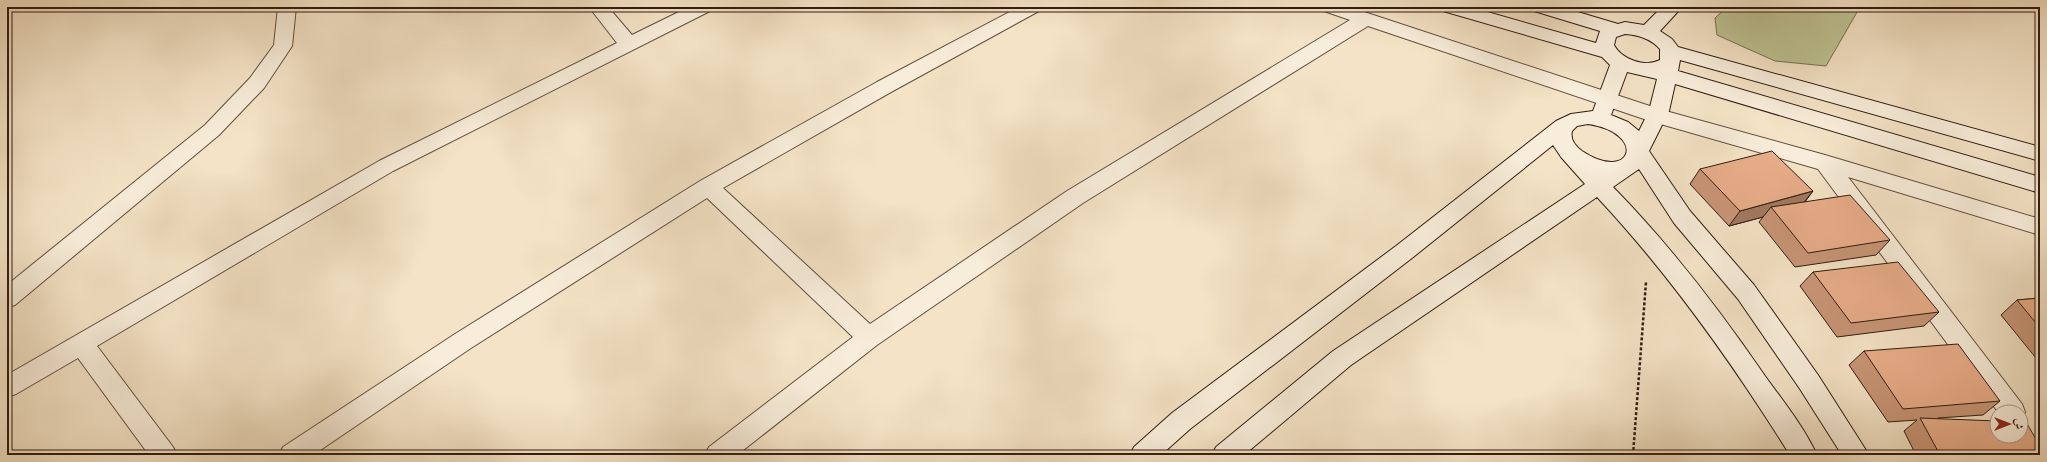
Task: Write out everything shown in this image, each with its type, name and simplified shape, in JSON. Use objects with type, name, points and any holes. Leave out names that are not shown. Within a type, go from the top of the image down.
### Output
[{"type":"street","points":[[7,298],[212,130],[257,84],[283,46],[287,7]]},
{"type":"street","points":[[598,7],[628,43]]},
{"type":"street","points":[[7,387],[386,166],[628,43],[704,7]]},
{"type":"street","points":[[292,455],[463,341],[708,187],[884,87],[1033,7]]},
{"type":"street","points":[[1330,7],[1657,116],[1825,163],[2040,227]]},
{"type":"street","points":[[1450,7],[1615,58],[1638,69],[1665,64],[2040,154]]},
{"type":"street","points":[[1225,455],[1342,358],[1599,186],[1632,160],[1657,116],[1665,64],[1666,44],[1648,32],[1636,28],[1615,29],[1540,7]]},
{"type":"street","points":[[1648,32],[1673,7]]},
{"type":"street","points":[[718,455],[869,338],[1075,197],[1366,19]]},
{"type":"street","points":[[1615,29],[1608,33],[1604,39],[1604,46],[1615,58]]},
{"type":"street","points":[[1600,118],[1606,99],[1615,58]]},
{"type":"street","points":[[1665,64],[2040,185]]},
{"type":"street","points":[[1142,455],[1181,421],[1404,252],[1569,121],[1578,118],[1600,118],[1611,122],[1631,135],[1632,160],[1746,292],[1810,382],[1856,455]]},
{"type":"street","points":[[1563,126],[1560,134],[1568,152],[1649,240],[1691,292],[1766,395],[1804,455]]},
{"type":"street","points":[[1568,152],[1577,160],[1601,169],[1632,160]]},
{"type":"street","points":[[1825,163],[2007,404]]},
{"type":"street","points":[[708,187],[869,338]]},
{"type":"street","points":[[81,343],[164,455]]},
{"type":"path","points":[[1633,455],[1649,240]]},
{"type":"green space","points":[[1727,7],[1860,7],[1826,66],[1775,61],[1717,35],[1715,18]]},
{"type":"building","points":[[1772,151],[1813,191],[1740,211],[1700,169]]},
{"type":"building","points":[[1850,195],[1890,240],[1808,253],[1771,207]]},
{"type":"building","points":[[1898,262],[1939,312],[1851,323],[1813,272]]},
{"type":"building","points":[[2040,298],[2040,328],[2017,300]]},
{"type":"building","points":[[1958,344],[2000,401],[1903,409],[1864,351]]},
{"type":"building","points":[[1920,418],[1989,421],[1989,444],[2029,444],[2029,427],[2040,446],[2040,455],[1940,455]]}]
